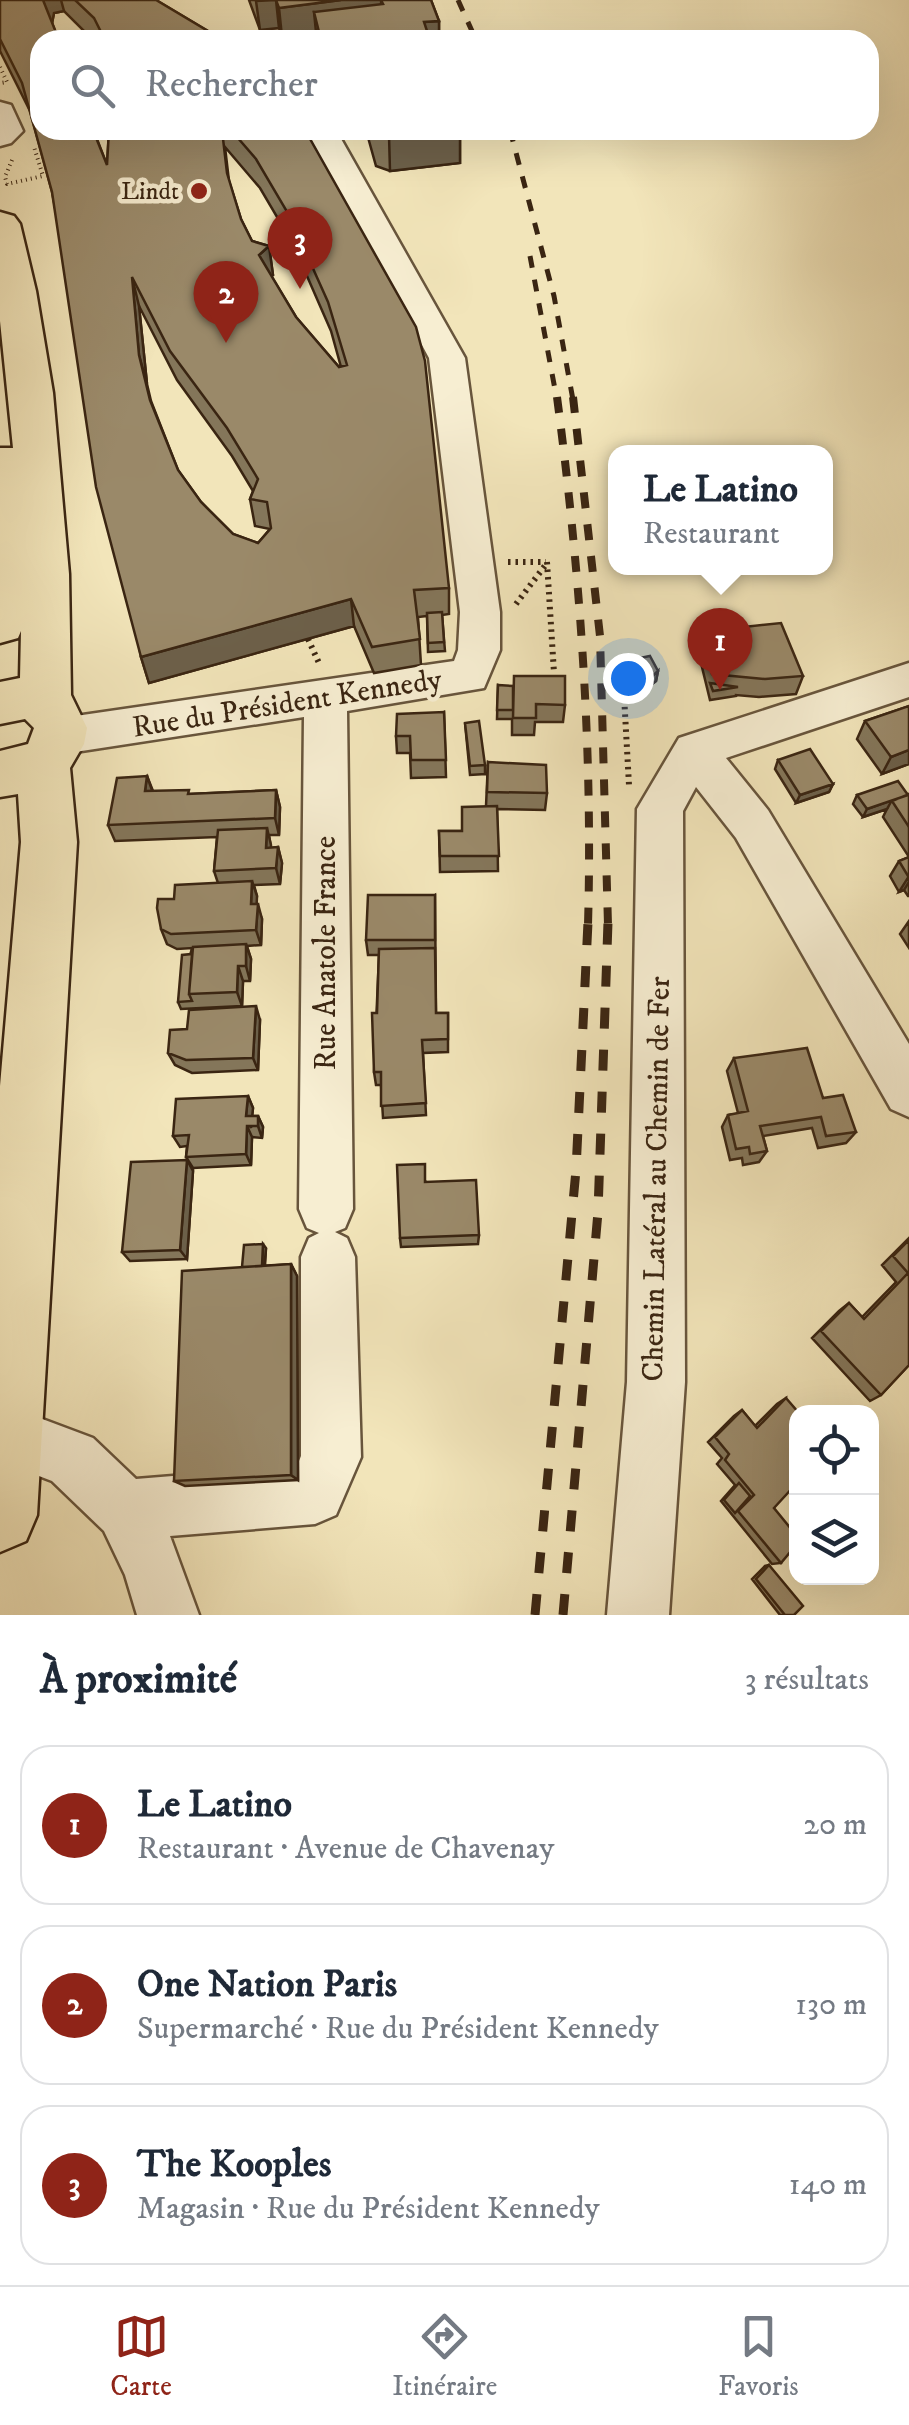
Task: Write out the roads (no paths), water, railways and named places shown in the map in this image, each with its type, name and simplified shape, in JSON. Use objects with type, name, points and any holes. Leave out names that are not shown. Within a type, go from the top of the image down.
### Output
[{"type":"main road","points":[[0,1515],[49,842],[30,736],[49,633],[34,416],[4,204]]},
{"type":"main road","points":[[0,400],[6,454],[0,624]]},
{"type":"street","points":[[0,110],[8,131],[0,137]]},
{"type":"street","name":"Rue du Président Kennedy","points":[[30,736],[469,676],[479,650],[481,562],[446,358],[436,333],[327,140]]},
{"type":"street","points":[[909,680],[694,751],[752,824],[909,1092]]},
{"type":"street","name":"Rue Anatole France","points":[[125,1510],[315,1494],[332,1457],[327,1233],[326,698]]},
{"type":"street","name":"Chemin Latéral au Chemin de Fer","points":[[638,1615],[656,1382],[660,809],[694,751]]},
{"type":"street","points":[[6,1434],[72,1460],[125,1510],[153,1567],[168,1615]]},
{"type":"railway","points":[[458,0],[472,30]]},
{"type":"railway","points":[[513,140],[554,296],[573,400]]},
{"type":"railway","points":[[530,256],[557,400]]},
{"type":"railway","points":[[557,397],[583,660],[588,925]]},
{"type":"railway","points":[[573,397],[600,636],[608,923]]},
{"type":"railway","points":[[535,1615],[576,1170],[588,922]]},
{"type":"railway","points":[[563,1615],[598,1212],[608,923]]},
{"type":"place","name":"Lindt","points":[[199,191]]},
{"type":"place","name":"The Kooples","points":[[300,289]]},
{"type":"place","name":"One Nation Paris","points":[[226,343]]},
{"type":"place","name":"Le Latino","points":[[720,690]]}]
